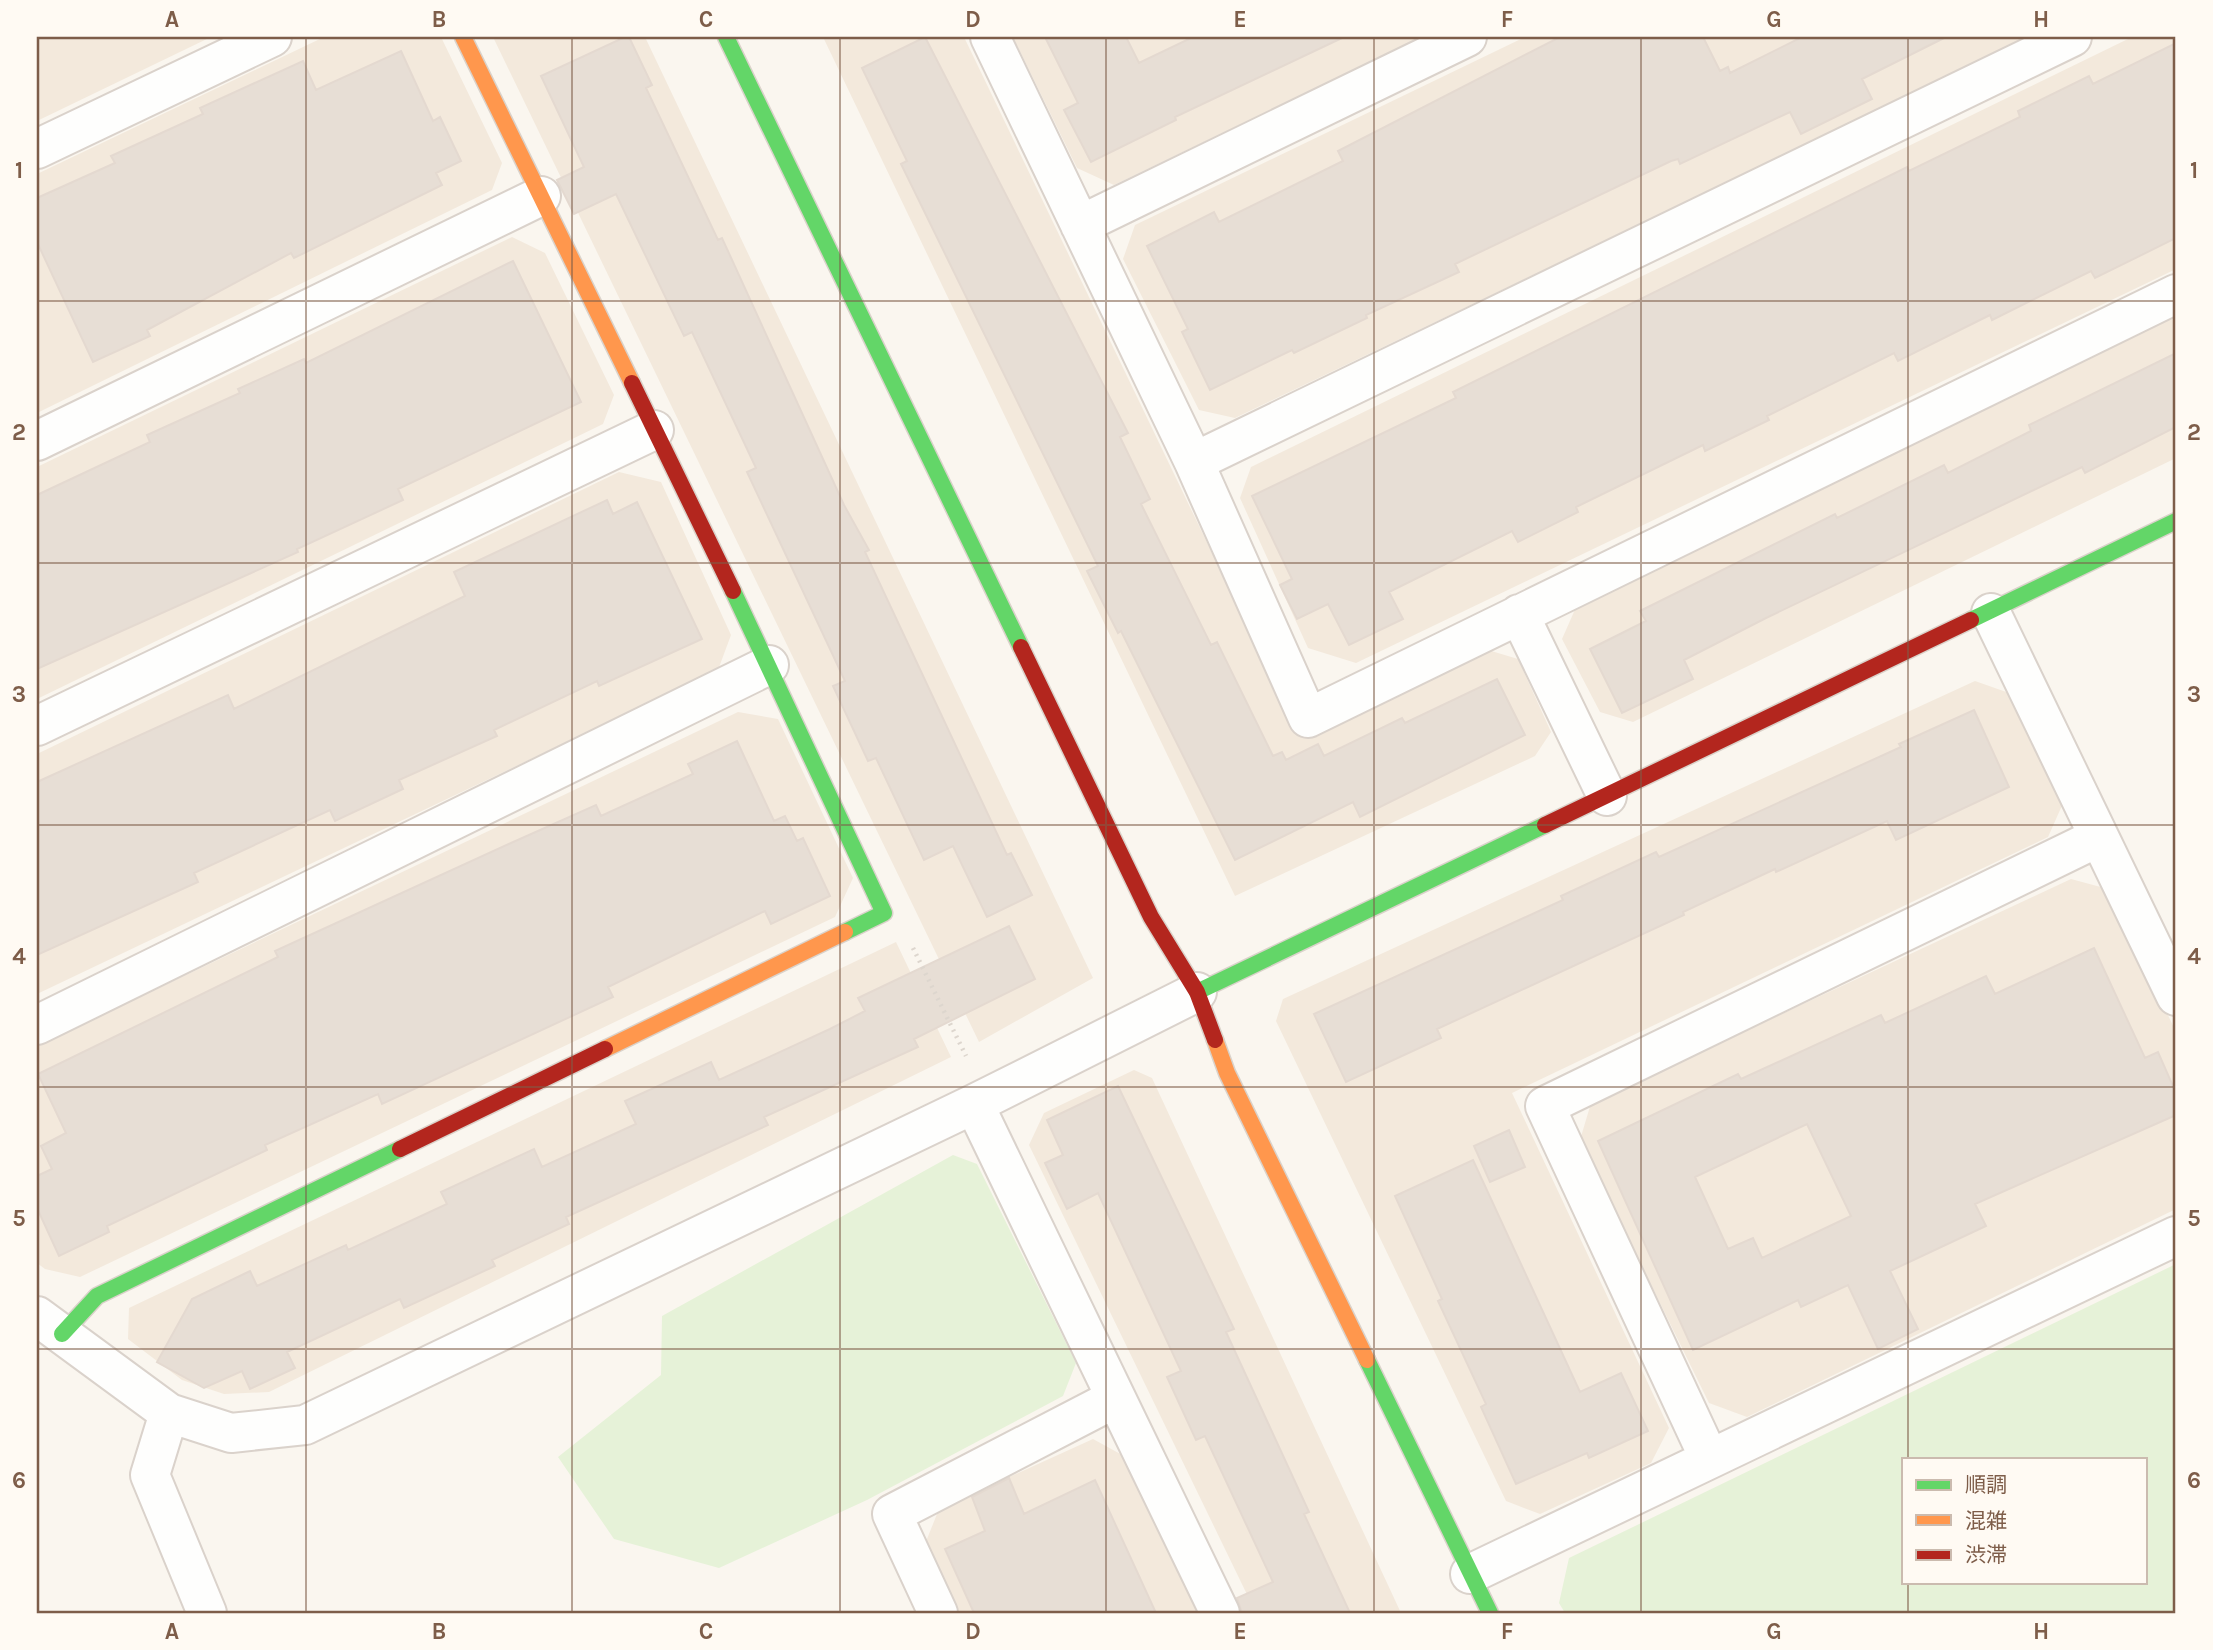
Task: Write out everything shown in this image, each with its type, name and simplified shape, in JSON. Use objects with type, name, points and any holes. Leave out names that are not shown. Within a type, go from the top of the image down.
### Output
[{"type":"street","points":[[37,149],[272,37]]},
{"type":"street","points":[[463,37],[769,666],[884,913],[97,1296],[49,1325],[169,1413],[231,1433],[305,1425],[974,1104],[1197,992],[1991,613],[2176,521]]},
{"type":"street","points":[[726,37],[1151,917],[1197,992],[1227,1073],[1490,1613]]},
{"type":"street","points":[[990,37],[1194,462],[1308,718],[2176,294]]},
{"type":"street","points":[[1080,225],[1467,37]]},
{"type":"street","points":[[1194,462],[2072,37]]},
{"type":"street","points":[[37,441],[541,196]]},
{"type":"street","points":[[37,726],[654,430]]},
{"type":"street","points":[[1991,613],[2176,996]]},
{"type":"street","points":[[1519,614],[1607,796]]},
{"type":"street","points":[[37,1025],[769,666]]},
{"type":"street","points":[[1709,1458],[1545,1106],[2099,837]]},
{"type":"street","points":[[974,1104],[1220,1613]]},
{"type":"street","points":[[1470,1574],[2176,1236]]},
{"type":"street","points":[[938,1613],[892,1514],[1116,1398]]},
{"type":"street","points":[[169,1413],[150,1475],[207,1613]]},
{"type":"path","points":[[884,913],[906,932],[971,1067]]},
{"type":"shaded area","points":[[37,37],[211,37],[37,121]]},
{"type":"shaded area","points":[[324,37],[441,37],[502,163],[492,190],[37,413],[37,174]]},
{"type":"shaded area","points":[[493,37],[645,37],[1093,978],[979,1042]]},
{"type":"shaded area","points":[[823,37],[964,37],[1300,736],[1488,650],[1518,659],[1551,732],[1535,756],[1235,896]]},
{"type":"shaded area","points":[[1013,37],[1423,37],[1114,185],[1077,168]]},
{"type":"shaded area","points":[[1525,37],[2030,37],[1235,418],[1199,410],[1123,259],[1135,225]]},
{"type":"shaded area","points":[[2132,37],[2176,37],[2176,269],[1356,663],[1308,648],[1240,498],[1251,467]]},
{"type":"shaded area","points":[[512,237],[545,253],[614,395],[603,424],[37,699],[37,467]]},
{"type":"shaded area","points":[[2176,316],[2176,458],[1633,722],[1600,712],[1562,639],[1577,605]]},
{"type":"shaded area","points":[[619,472],[661,482],[731,635],[718,670],[37,994],[37,754]]},
{"type":"shaded area","points":[[1975,681],[2009,693],[2064,801],[2048,837],[1512,1093],[1669,1428],[1651,1463],[1540,1514],[1506,1501],[1276,1021],[1283,999]]},
{"type":"shaded area","points":[[738,712],[778,719],[853,878],[835,917],[80,1277],[45,1269],[37,1263],[37,1046]]},
{"type":"shaded area","points":[[2071,879],[2108,889],[2176,1032],[2176,1209],[1747,1417],[1709,1403],[1580,1140],[1591,1103]]},
{"type":"shaded area","points":[[896,942],[951,1057],[269,1392],[224,1394],[182,1380],[128,1339],[129,1308]]},
{"type":"shaded area","points":[[1134,1070],[1152,1078],[1401,1613],[1256,1613],[1029,1145],[1044,1113]]},
{"type":"shaded area","points":[[1093,1439],[1124,1456],[1202,1613],[958,1613],[925,1544],[939,1509]]},
{"type":"green space","points":[[953,1155],[977,1164],[1076,1363],[1063,1396],[867,1500],[719,1568],[614,1539],[558,1457],[661,1375],[662,1316]]},
{"type":"green space","points":[[2176,1264],[2176,1613],[1565,1613],[1559,1603],[1569,1558]]},
{"type":"building","points":[[629,37],[652,85],[646,88],[718,240],[722,238],[844,505],[869,550],[865,552],[1007,855],[1011,853],[1032,895],[987,917],[953,846],[924,860],[876,758],[868,761],[833,686],[845,681],[747,472],[756,468],[692,332],[684,336],[616,194],[574,214],[557,180],[584,167],[541,76]]},
{"type":"building","points":[[925,37],[1128,433],[1120,437],[1150,499],[1141,504],[1211,645],[1217,642],[1273,756],[1282,752],[1286,760],[1318,744],[1324,756],[1402,718],[1405,723],[1497,679],[1525,735],[1360,817],[1353,802],[1235,860],[1121,631],[1118,633],[1087,571],[1098,566],[901,164],[907,161],[862,68]]},
{"type":"building","points":[[1045,37],[1126,37],[1139,63],[1193,37],[1344,37],[1175,117],[1176,120],[1091,162],[1064,110],[1078,103]]},
{"type":"building","points":[[1560,37],[1703,37],[1720,71],[1728,67],[1730,73],[1802,37],[1946,37],[1862,79],[1872,99],[1801,134],[1790,112],[1680,164],[1678,159],[1671,161],[1455,264],[1459,272],[1366,315],[1367,318],[1294,353],[1292,350],[1210,390],[1182,332],[1188,329],[1147,246],[1214,212],[1219,222],[1343,161],[1338,151]]},
{"type":"building","points":[[2176,43],[2176,238],[2095,278],[2091,271],[1992,320],[1990,315],[1898,361],[1894,353],[1767,416],[1769,420],[1705,451],[1703,445],[1576,507],[1578,512],[1518,542],[1512,531],[1389,592],[1403,619],[1349,645],[1328,604],[1297,619],[1280,585],[1292,579],[1252,496],[1456,398],[1453,392],[1907,167],[1909,171],[2020,117],[2018,111],[2089,76],[2093,84]]},
{"type":"building","points":[[401,51],[433,121],[440,117],[461,161],[436,173],[442,185],[294,258],[291,253],[147,330],[150,336],[93,362],[37,242],[37,198],[115,163],[111,156],[203,114],[200,108],[303,61],[316,90]]},
{"type":"building","points":[[513,261],[581,402],[398,489],[403,500],[297,549],[298,552],[37,669],[37,495],[150,442],[147,435],[240,393],[238,389],[304,359],[306,363]]},
{"type":"building","points":[[2176,353],[2176,427],[2085,473],[2082,467],[1684,660],[1693,679],[1622,713],[1590,649],[1646,621],[1640,611],[1835,514],[1837,518],[1944,465],[1948,473],[2031,431],[2029,425]]},
{"type":"building","points":[[607,500],[613,514],[637,502],[702,639],[599,686],[597,681],[494,730],[497,736],[399,780],[403,789],[335,821],[330,810],[194,873],[198,882],[37,955],[37,782],[228,695],[234,709],[465,596],[454,572]]},
{"type":"building","points":[[1974,710],[2009,787],[1896,840],[1887,821],[1776,872],[1775,869],[1683,912],[1684,915],[1437,1029],[1441,1038],[1346,1082],[1314,1014],[1563,900],[1561,896],[1656,852],[1659,857],[1901,747],[1899,744]]},
{"type":"building","points":[[737,741],[774,821],[785,816],[797,841],[803,838],[830,896],[771,924],[765,911],[608,987],[613,997],[382,1104],[378,1094],[265,1145],[267,1150],[107,1226],[109,1232],[59,1256],[37,1208],[37,1176],[52,1169],[41,1146],[66,1133],[38,1074],[278,957],[275,951],[596,805],[601,816],[693,774],[688,764]]},
{"type":"building","points":[[1009,926],[1035,979],[914,1039],[918,1047],[764,1117],[768,1125],[566,1217],[569,1224],[492,1260],[495,1266],[404,1308],[400,1299],[287,1352],[295,1368],[250,1389],[242,1371],[204,1388],[157,1362],[192,1299],[250,1271],[257,1286],[346,1245],[348,1250],[447,1204],[441,1192],[534,1149],[542,1167],[636,1124],[625,1101],[711,1062],[719,1080],[865,1011],[858,998]]},
{"type":"building","points":[[2094,948],[2145,1058],[2158,1052],[2176,1093],[2176,1115],[1975,1204],[1986,1226],[1890,1271],[1918,1329],[1878,1349],[1848,1285],[1801,1307],[1798,1300],[1693,1350],[1598,1141],[1738,1074],[1741,1079],[1881,1015],[1885,1023],[1986,976],[1995,994]],"holes":[[[1807,1124],[1851,1216],[1762,1258],[1753,1238],[1728,1249],[1695,1177]]]},
{"type":"building","points":[[1118,1086],[1234,1329],[1226,1332],[1309,1512],[1304,1514],[1350,1613],[1242,1613],[1237,1598],[1273,1582],[1205,1436],[1196,1440],[1167,1377],[1181,1371],[1098,1193],[1067,1209],[1045,1163],[1063,1155],[1047,1120]]},
{"type":"building","points":[[1509,1130],[1525,1167],[1490,1182],[1474,1146]]},
{"type":"building","points":[[1473,1160],[1580,1392],[1621,1373],[1648,1431],[1589,1458],[1587,1453],[1516,1484],[1481,1407],[1486,1404],[1438,1301],[1442,1299],[1395,1196]]},
{"type":"building","points":[[1009,1478],[1024,1514],[1095,1480],[1156,1613],[974,1613],[945,1549],[985,1531],[972,1497]]},
{"type":"traffic: fast","points":[[726,37],[1021,647]]},
{"type":"traffic: fast","points":[[1971,620],[2176,521]]},
{"type":"traffic: fast","points":[[733,591],[884,913],[845,932]]},
{"type":"traffic: fast","points":[[1197,992],[1545,825]]},
{"type":"traffic: fast","points":[[62,1334],[97,1296],[400,1149]]},
{"type":"traffic: fast","points":[[1367,1360],[1490,1613]]},
{"type":"traffic: slow","points":[[463,37],[632,383]]},
{"type":"traffic: slow","points":[[605,1049],[845,932]]},
{"type":"traffic: slow","points":[[1215,1040],[1227,1073],[1367,1360]]},
{"type":"traffic: jam","points":[[632,383],[733,591]]},
{"type":"traffic: jam","points":[[1545,825],[1971,620]]},
{"type":"traffic: jam","points":[[1021,647],[1151,917],[1197,992],[1215,1040]]},
{"type":"traffic: jam","points":[[400,1149],[605,1049]]}]
